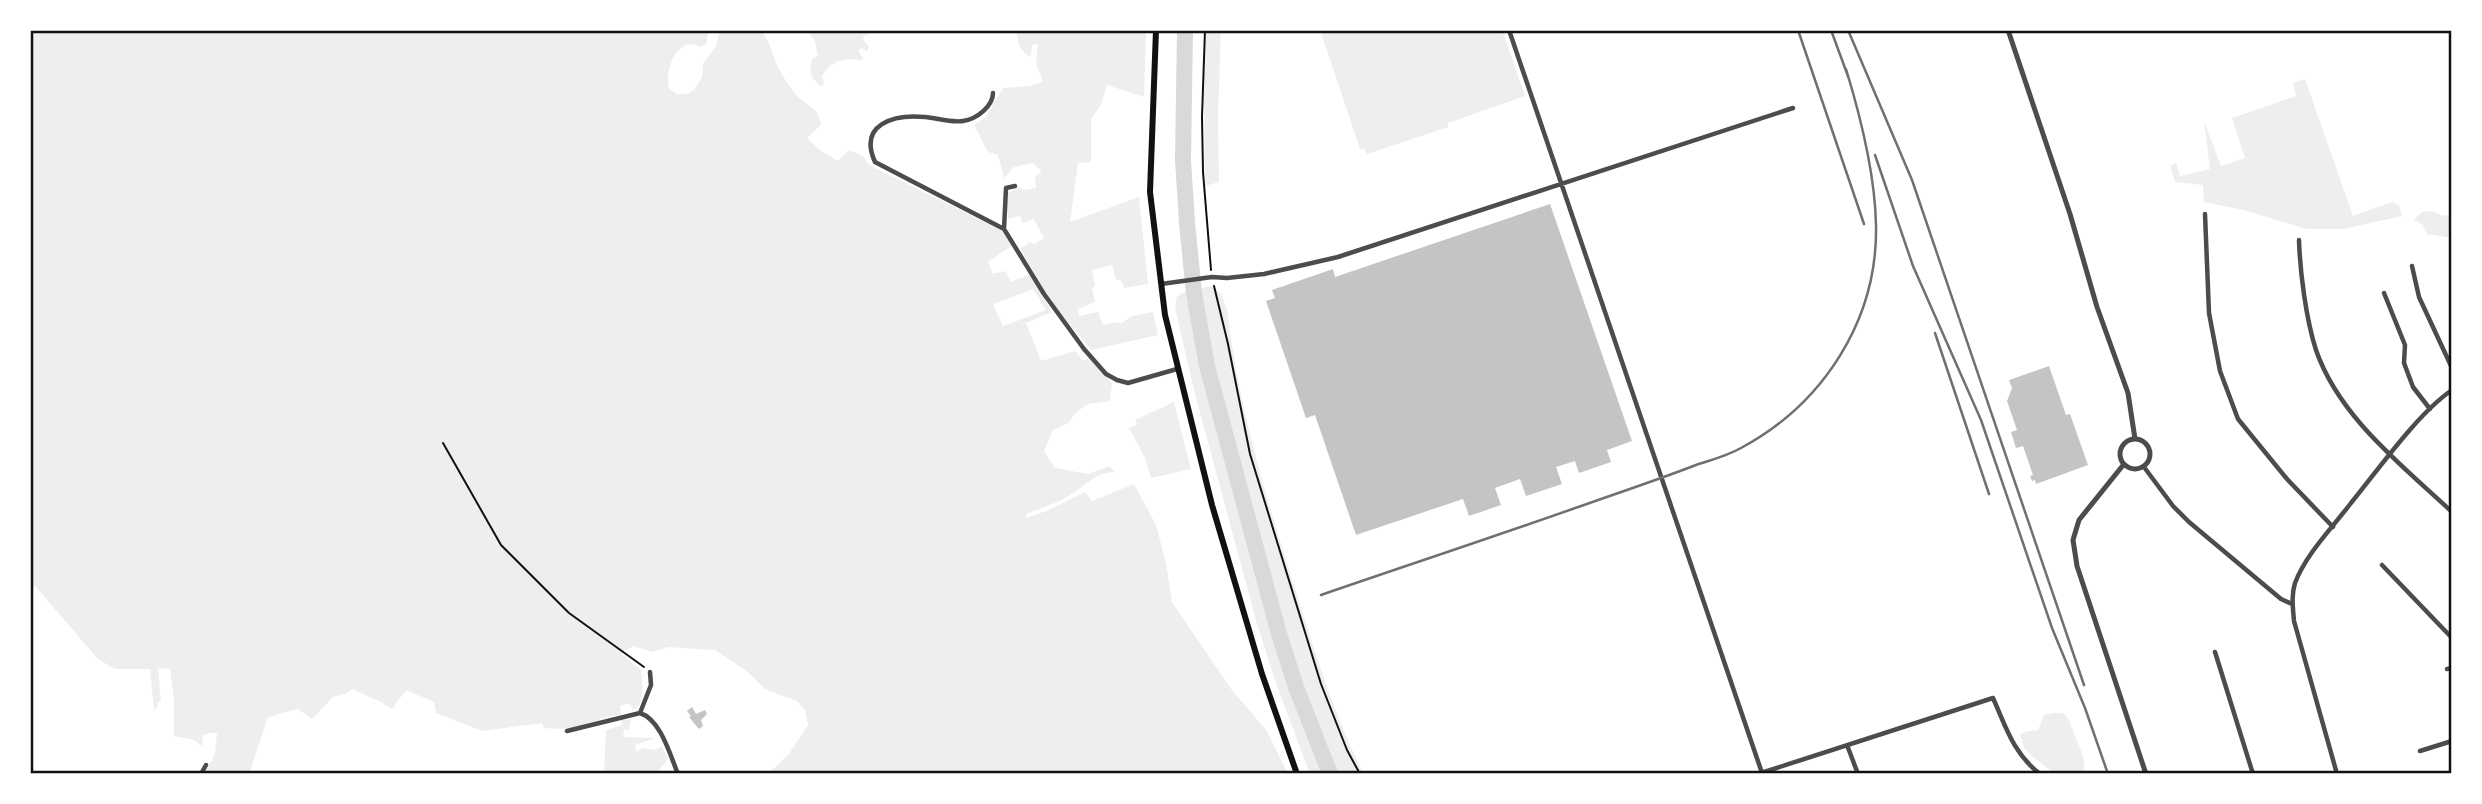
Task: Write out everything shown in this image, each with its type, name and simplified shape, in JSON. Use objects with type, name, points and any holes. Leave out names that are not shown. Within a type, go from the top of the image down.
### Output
[{"type":"main road","points":[[1156,30],[1150,192],[1160,285],[1177,369],[1212,505],[1254,648],[1297,774]]},
{"type":"street","points":[[1509,30],[1760,774],[1993,698],[2004,729],[2014,746],[2040,774]]},
{"type":"street","points":[[2008,30],[2070,214],[2097,307],[2128,393],[2135,439]]},
{"type":"street","points":[[993,93],[993,100],[988,107],[965,121],[923,116],[902,117],[884,122],[874,131],[870,142],[870,151],[875,162],[1004,229],[1044,294],[1106,374],[1128,383],[1177,369]]},
{"type":"street","points":[[1160,285],[1209,277],[1264,274],[1338,257],[1793,108]]},
{"type":"street","points":[[1004,229],[1006,188],[1015,186]]},
{"type":"street","points":[[2205,214],[2209,313],[2220,371],[2238,419],[2287,479],[2333,527]]},
{"type":"street","points":[[2299,240],[2300,273],[2316,350],[2342,400],[2391,454],[2452,512]]},
{"type":"street","points":[[2412,266],[2419,297],[2452,368]]},
{"type":"street","points":[[2384,293],[2405,345],[2404,363],[2413,387],[2430,409]]},
{"type":"street","points":[[2337,774],[2294,621],[2292,604],[2295,584],[2301,570],[2391,454],[2430,409],[2452,390]]},
{"type":"street","points":[[2135,439],[2147,444],[2150,450],[2148,462],[2144,467],[2134,469],[2124,464],[2121,459],[2122,448],[2129,440],[2135,439]]},
{"type":"street","points":[[2124,464],[2079,520],[2073,540],[2077,566],[2146,774]]},
{"type":"street","points":[[2144,467],[2173,506],[2189,522],[2281,599],[2292,604]]},
{"type":"street","points":[[2382,565],[2452,638]]},
{"type":"street","points":[[2215,652],[2253,774]]},
{"type":"street","points":[[640,713],[651,685],[650,672]]},
{"type":"street","points":[[567,731],[640,713],[647,715],[655,724],[678,774]]},
{"type":"street","points":[[2420,751],[2452,741]]},
{"type":"street","points":[[1847,745],[1858,774]]},
{"type":"street","points":[[201,774],[206,765]]},
{"type":"path","points":[[1205,30],[1203,172],[1210,267]]},
{"type":"path","points":[[1214,287],[1250,454],[1321,684],[1347,750],[1360,774]]},
{"type":"path","points":[[443,443],[501,545],[569,613],[650,672]]},
{"type":"shaded area","points":[[30,30],[709,30],[706,44],[701,47],[693,44],[685,46],[674,56],[671,64],[669,89],[677,94],[687,94],[694,90],[702,77],[703,64],[716,46],[720,30],[760,30],[767,39],[786,81],[798,97],[817,113],[821,125],[807,138],[838,161],[849,150],[863,156],[873,167],[999,229],[1007,236],[1011,246],[988,262],[993,274],[1005,271],[1011,282],[1030,274],[1052,312],[1026,323],[1041,361],[1075,351],[1083,361],[1090,358],[1112,383],[1110,401],[1088,404],[1075,413],[1069,423],[1053,430],[1044,451],[1055,468],[1088,474],[1110,466],[1115,472],[1096,477],[1067,497],[1026,514],[1026,518],[1085,492],[1092,501],[1134,484],[1156,525],[1172,602],[1231,689],[1267,731],[1288,774],[768,774],[789,754],[808,725],[805,710],[797,701],[765,689],[748,672],[715,650],[668,647],[652,652],[634,646],[621,653],[641,670],[641,700],[640,705],[633,710],[629,703],[620,706],[621,715],[570,728],[544,728],[542,723],[482,731],[436,713],[434,702],[406,690],[392,709],[352,689],[333,697],[312,719],[298,709],[268,717],[249,774],[205,774],[215,754],[217,733],[203,735],[202,746],[194,740],[174,736],[174,700],[170,669],[158,668],[161,701],[154,710],[150,669],[115,669],[98,659],[35,586],[30,591]],"holes":[[[1033,289],[1046,310],[1003,326],[993,304]]]},
{"type":"shaded area","points":[[806,30],[876,30],[864,36],[863,40],[869,46],[867,51],[862,48],[858,51],[863,58],[834,64],[822,76],[824,84],[821,86],[811,74],[813,58],[818,56],[815,41]]},
{"type":"shaded area","points":[[1016,30],[1146,30],[1144,97],[1107,85],[1101,104],[1091,120],[1091,162],[1078,163],[1070,222],[1139,197],[1148,284],[1124,288],[1121,280],[1116,280],[1112,265],[1092,270],[1095,302],[1078,309],[1079,316],[1098,312],[1103,325],[1120,324],[1132,316],[1153,312],[1158,335],[1091,350],[1056,308],[1020,249],[1030,242],[1034,244],[1044,238],[1034,219],[1022,223],[1020,216],[1008,219],[1006,194],[1019,187],[1023,190],[1036,188],[1035,176],[1041,171],[1033,163],[1014,167],[1004,178],[998,155],[988,152],[974,125],[985,118],[1003,88],[1030,86],[1043,81],[1036,63],[1038,44],[1032,45],[1031,56],[1028,57],[1019,46]]},
{"type":"shaded area","points":[[1206,30],[1221,30],[1219,182],[1205,186],[1204,99]]},
{"type":"shaded area","points":[[1320,30],[1502,30],[1525,96],[1448,123],[1448,127],[1367,154],[1364,149],[1360,149]]},
{"type":"shaded area","points":[[2305,79],[2353,216],[2392,202],[2399,205],[2402,216],[2343,229],[2306,229],[2244,210],[2204,202],[2203,185],[2175,182],[2170,166],[2176,163],[2180,176],[2210,169],[2204,121],[2221,166],[2245,158],[2232,118],[2296,96],[2293,83]]},
{"type":"shaded area","points":[[2433,211],[2452,216],[2452,238],[2427,234],[2422,224],[2414,220],[2422,212]]},
{"type":"shaded area","points":[[1211,286],[1221,294],[1227,310],[1238,379],[1253,446],[1308,629],[1333,703],[1364,774],[1333,774],[1287,649],[1213,378],[1198,289]]},
{"type":"shaded area","points":[[1189,290],[1205,377],[1274,630],[1326,774],[1310,774],[1257,624],[1195,394],[1175,308],[1177,296]]},
{"type":"shaded area","points":[[1174,402],[1191,469],[1151,478],[1145,458],[1129,428],[1137,425],[1135,420]]},
{"type":"shaded area","points":[[2063,713],[2068,718],[2083,756],[2085,774],[2055,774],[2024,748],[2020,735],[2038,730],[2044,715]]},
{"type":"shaded area","points":[[631,719],[629,730],[624,730],[623,737],[656,738],[635,745],[636,752],[643,748],[655,750],[662,746],[668,759],[656,774],[604,774],[606,730],[622,725],[621,720]]},
{"type":"building","points":[[1550,204],[1632,441],[1607,450],[1611,462],[1579,473],[1575,461],[1556,467],[1562,484],[1526,496],[1520,479],[1495,488],[1501,505],[1469,516],[1463,499],[1356,535],[1315,415],[1306,418],[1266,301],[1275,298],[1272,290],[1333,269],[1335,277]]},
{"type":"building","points":[[2049,366],[2066,415],[2070,414],[2088,465],[2036,484],[2030,476],[2033,475],[2023,446],[2016,448],[2011,432],[2017,430],[2007,401],[2012,388],[2009,380]]},
{"type":"building","points":[[692,707],[696,714],[705,710],[707,714],[701,720],[703,726],[699,729],[687,711]]},
{"type":"waterway","points":[[1185,30],[1183,160],[1187,223],[1194,293],[1207,366],[1279,634],[1296,687],[1330,774]]},
{"type":"railway","points":[[1798,30],[1864,224]]},
{"type":"railway","points":[[1831,30],[1849,79]]},
{"type":"railway","points":[[1848,30],[1912,180],[2084,685]]},
{"type":"railway","points":[[1321,595],[1725,456],[1770,430],[1797,408],[1840,356],[1856,326],[1867,294],[1874,260],[1876,225],[1873,186],[1862,126],[1846,69]]},
{"type":"railway","points":[[1875,155],[1913,266],[1981,420],[2052,628],[2085,708],[2108,774]]},
{"type":"railway","points":[[1935,333],[1989,494]]}]
